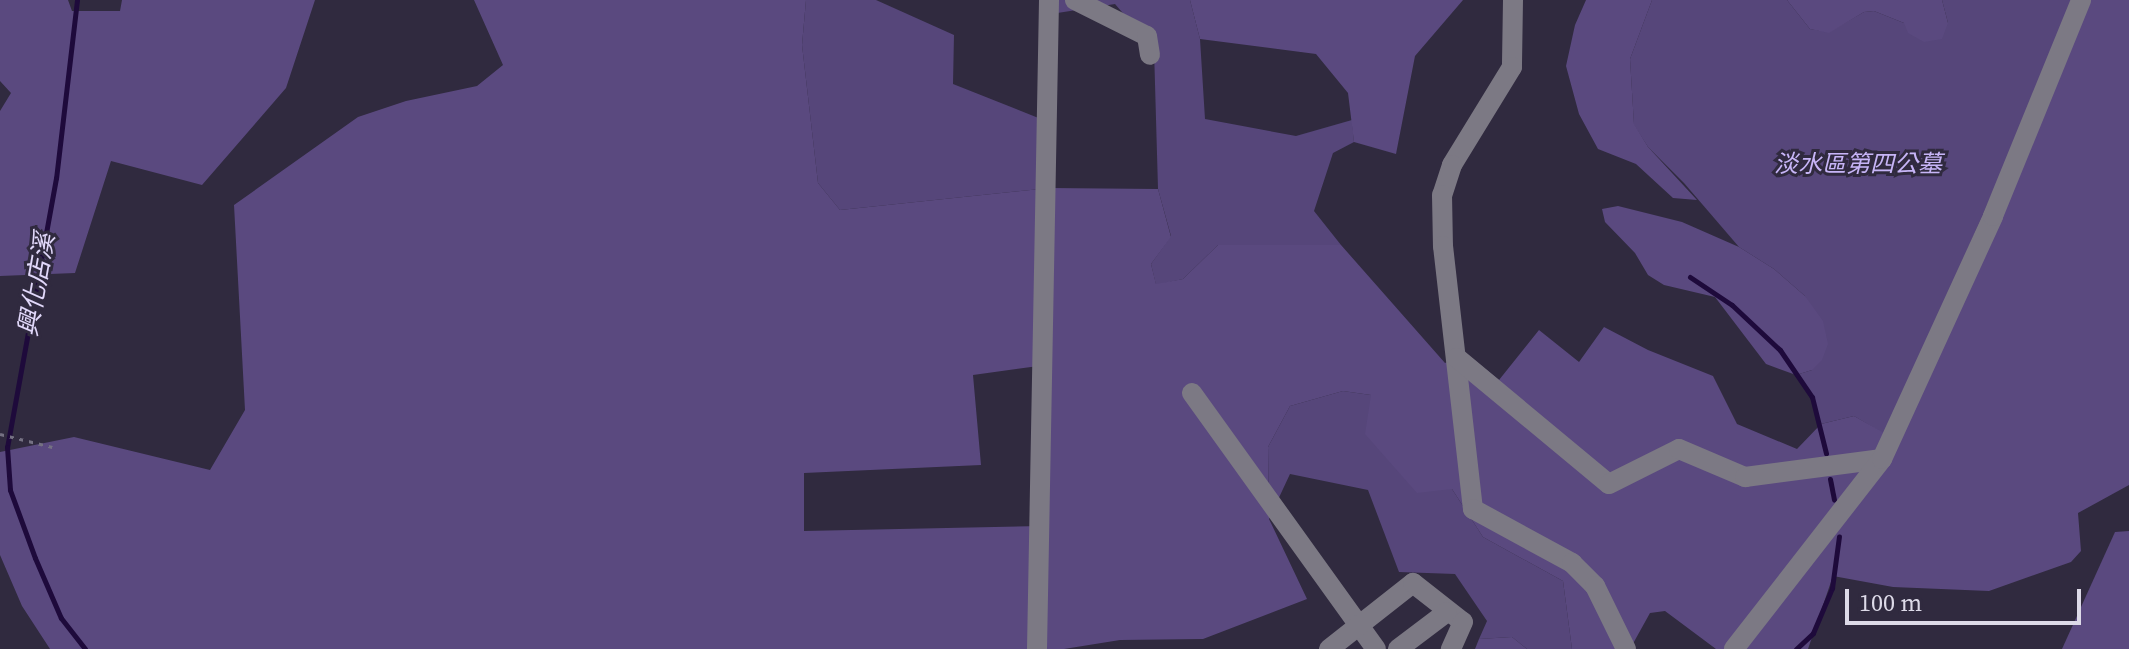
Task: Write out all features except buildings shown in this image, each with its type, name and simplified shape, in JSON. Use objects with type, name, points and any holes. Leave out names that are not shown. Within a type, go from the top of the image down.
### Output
[{"type":"street","points":[[1037,649],[1049,0]]},
{"type":"street","points":[[1075,0],[1147,36],[1150,55]]},
{"type":"street","points":[[1513,0],[1512,67],[1452,165],[1442,195],[1443,246],[1473,509],[1572,563],[1595,586],[1626,649]]},
{"type":"street","points":[[1734,649],[1882,459],[1993,216],[2081,0]]},
{"type":"street","points":[[1457,358],[1609,484],[1679,449],[1745,477],[1882,459]]},
{"type":"street","points":[[1192,393],[1376,649]]},
{"type":"street","points":[[1329,649],[1413,583],[1463,622],[1451,649]]},
{"type":"street","points":[[1409,646],[1447,612]]},
{"type":"path","points":[[0,434],[52,447]]},
{"type":"green space","points":[[806,0],[876,0],[954,35],[953,84],[1051,123],[1050,188],[840,210],[818,183],[802,45]]},
{"type":"green space","points":[[1051,0],[1190,0],[1200,39],[1205,119],[1296,136],[1352,120],[1354,142],[1333,153],[1314,211],[1341,245],[1218,245],[1183,279],[1156,285],[1151,264],[1171,236],[1158,189],[1154,49],[1115,4],[1051,14]]},
{"type":"green space","name":"淡水區第四公墓","points":[[1652,0],[1787,0],[1810,29],[1829,32],[1864,12],[1874,11],[1904,23],[1948,23],[1942,0],[2077,0],[1886,435],[1854,416],[1821,424],[1810,391],[1796,375],[1812,370],[1805,296],[1774,269],[1739,247],[1648,147],[1634,125],[1630,59]]},
{"type":"green space","points":[[1343,391],[1371,395],[1452,489],[1483,537],[1563,581],[1572,649],[1527,649],[1512,637],[1479,639],[1487,621],[1455,574],[1399,572],[1368,490],[1290,474],[1269,519],[1268,447],[1290,406]]},
{"type":"shaded area","points":[[0,0],[68,0],[72,11],[120,11],[122,0],[315,0],[286,88],[202,185],[111,161],[75,273],[0,276],[0,111],[11,93],[0,81]]},
{"type":"shaded area","points":[[474,0],[806,0],[802,45],[818,183],[840,210],[1050,188],[1158,189],[1171,237],[1151,264],[1156,284],[1183,279],[1218,245],[1341,245],[1445,363],[1467,354],[1499,380],[1539,330],[1579,362],[1604,327],[1648,350],[1713,376],[1737,424],[1797,449],[1821,424],[1854,416],[1886,434],[2077,0],[2129,0],[2129,485],[2078,513],[2081,551],[2071,562],[1989,591],[1893,587],[1833,576],[1808,649],[1716,649],[1665,611],[1650,613],[1630,649],[1572,649],[1563,581],[1483,537],[1452,489],[1417,493],[1365,434],[1371,395],[1343,391],[1290,406],[1268,447],[1269,519],[1307,599],[1203,639],[1120,640],[1064,649],[50,649],[22,606],[0,555],[0,452],[74,437],[210,470],[245,410],[234,205],[358,117],[406,101],[477,86],[503,65]],"holes":[[[1046,365],[1042,526],[804,531],[804,473],[981,465],[973,375]]]},
{"type":"shaded area","points":[[1190,0],[1463,0],[1415,56],[1396,154],[1354,142],[1348,93],[1316,54],[1200,39]]},
{"type":"shaded area","points":[[1586,0],[1652,0],[1630,59],[1634,124],[1648,147],[1697,200],[1673,198],[1636,164],[1598,149],[1579,114],[1566,66],[1575,25]]},
{"type":"shaded area","points":[[1787,0],[1942,0],[1948,23],[1942,39],[1924,42],[1908,33],[1904,23],[1874,11],[1864,12],[1829,33],[1810,29]]},
{"type":"shaded area","points":[[1618,206],[1682,222],[1739,247],[1774,269],[1805,296],[1823,321],[1828,344],[1822,360],[1812,370],[1796,375],[1766,364],[1715,297],[1664,285],[1648,275],[1635,253],[1605,222],[1602,209]]},
{"type":"shaded area","points":[[2129,531],[2129,649],[2062,649],[2115,532]]},
{"type":"shaded area","points":[[1512,637],[1527,649],[1475,649],[1479,639]]},
{"type":"waterway","name":"興化店溪","points":[[77,0],[56,178],[7,447],[10,490],[35,558],[61,618],[85,649]]},
{"type":"waterway","points":[[1690,277],[1732,305],[1780,350],[1812,397],[1826,453]]},
{"type":"waterway","points":[[1830,479],[1834,500]]},
{"type":"waterway","points":[[1796,649],[1813,633],[1832,588],[1839,536]]}]
